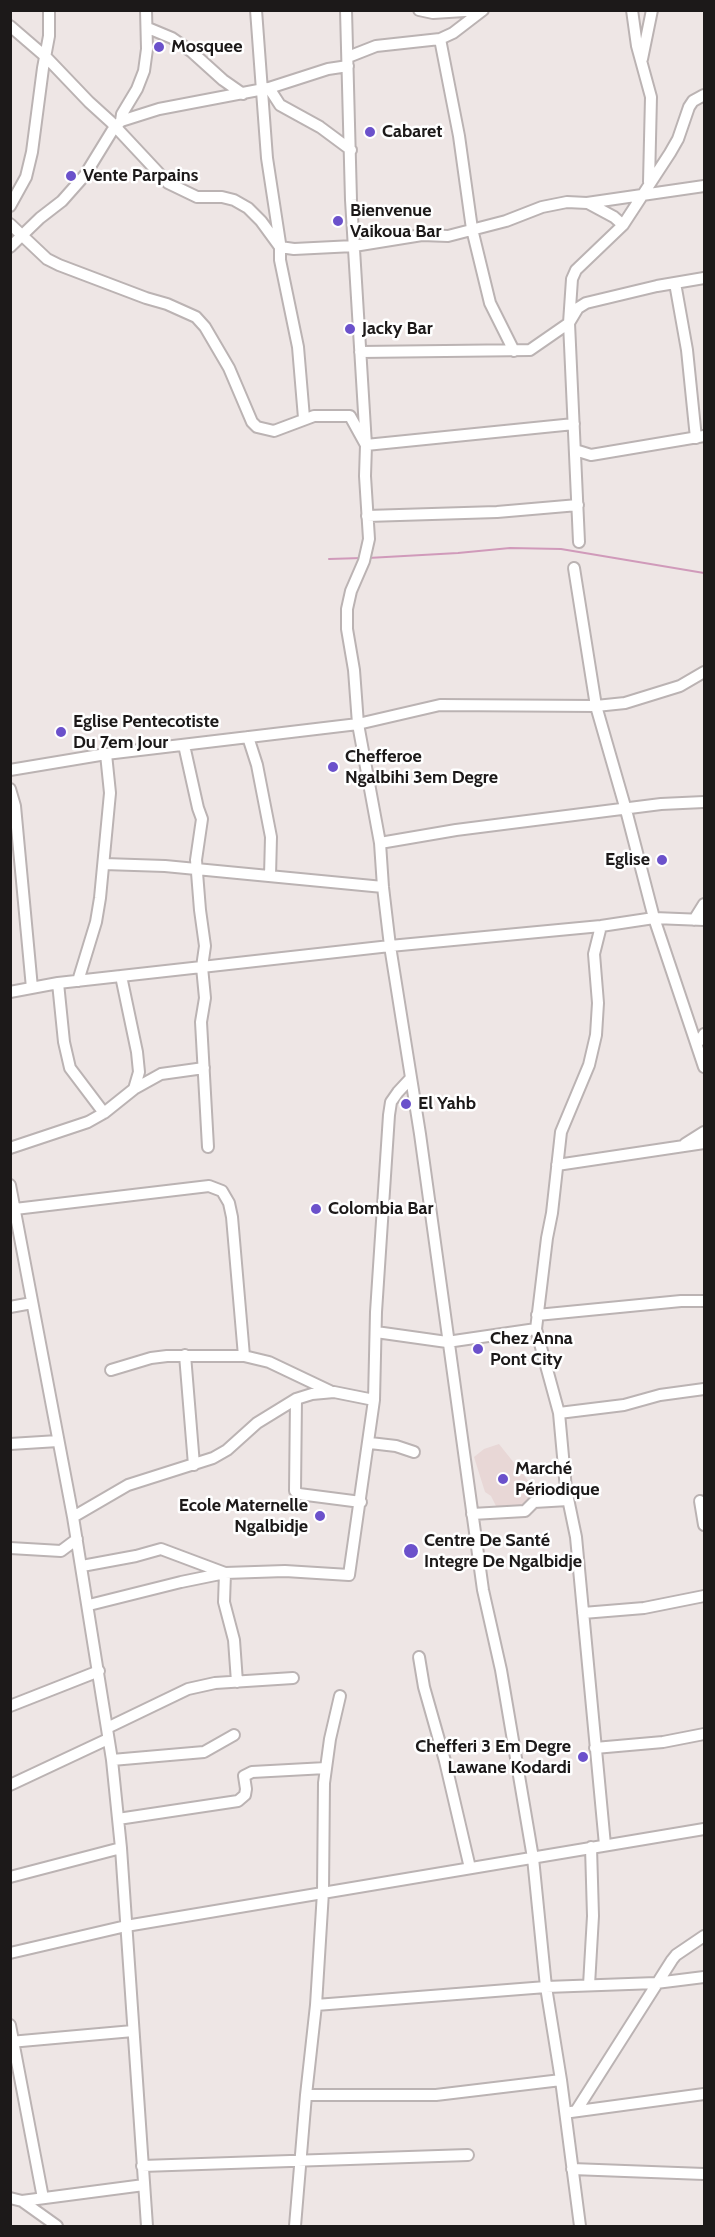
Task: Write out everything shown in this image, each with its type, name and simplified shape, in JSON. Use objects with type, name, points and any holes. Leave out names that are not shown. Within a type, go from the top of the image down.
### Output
[{"type":"street","points":[[10,206],[26,177],[32,153],[49,36],[49,10]]},
{"type":"street","points":[[10,247],[62,201],[85,175],[119,125],[122,114],[137,89],[144,71],[148,28],[146,10]]},
{"type":"street","points":[[256,10],[265,89],[267,158],[280,260],[298,347],[304,418]]},
{"type":"street","points":[[346,10],[354,246],[366,445],[369,539],[367,551],[351,591],[347,609],[347,629],[354,670],[358,724],[380,843],[390,946],[411,1078],[483,1590],[501,1670],[533,1858],[546,1987],[561,2080],[570,2112],[572,2169],[580,2226]]},
{"type":"street","points":[[419,10],[433,13],[481,10]]},
{"type":"street","points":[[119,125],[159,109],[265,89],[348,62],[376,46],[440,39],[453,33],[481,10]]},
{"type":"street","points":[[632,10],[641,62],[651,97],[646,190]]},
{"type":"street","points":[[641,62],[652,10]]},
{"type":"street","points":[[10,26],[46,57],[89,102],[119,125],[168,183],[197,197],[222,197],[234,200],[248,208],[261,221],[280,248]]},
{"type":"street","points":[[148,28],[172,38],[243,94]]},
{"type":"street","points":[[440,39],[459,136],[472,229],[490,303],[514,351]]},
{"type":"street","points":[[265,89],[280,105],[320,127],[351,150]]},
{"type":"street","points":[[579,542],[569,323],[569,292],[572,279],[576,270],[623,225],[678,139],[689,107],[693,101],[705,95]]},
{"type":"street","points":[[280,248],[354,246],[422,235],[448,236],[506,221],[542,207],[567,202],[587,203],[646,190],[705,186]]},
{"type":"street","points":[[587,203],[614,217],[623,225]]},
{"type":"street","points":[[10,224],[47,258],[59,265],[167,304],[196,317],[205,327],[229,368],[252,422],[257,427],[274,431],[304,418],[322,415],[350,416],[366,445]]},
{"type":"street","points":[[360,352],[530,350],[569,323],[578,308],[586,303],[675,283],[705,279]]},
{"type":"street","points":[[575,450],[591,454],[700,437],[675,283]]},
{"type":"street","points":[[366,445],[574,423]]},
{"type":"street","points":[[367,516],[497,512],[578,505]]},
{"type":"street","points":[[574,568],[596,706],[654,918],[705,1066]]},
{"type":"street","points":[[10,770],[106,754],[358,724],[440,705],[596,706],[625,703],[680,686],[705,672]]},
{"type":"street","points":[[248,737],[257,765],[271,837],[270,876]]},
{"type":"street","points":[[184,745],[198,808],[202,815],[196,869],[206,946],[202,967],[205,999],[201,1022],[208,1147]]},
{"type":"street","points":[[78,981],[96,922],[104,864],[110,793],[106,754]]},
{"type":"street","points":[[10,789],[15,806],[32,988]]},
{"type":"street","points":[[380,843],[456,830],[661,804],[705,802]]},
{"type":"street","points":[[104,864],[196,869],[383,887]]},
{"type":"street","points":[[10,992],[58,983],[390,946],[601,926],[654,918],[700,920],[705,904]]},
{"type":"street","points":[[601,926],[594,954],[598,1003],[594,1049],[561,1132],[536,1329],[559,1413],[568,1500],[576,1537],[604,1845]]},
{"type":"street","points":[[121,976],[137,1052],[139,1072],[134,1089]]},
{"type":"street","points":[[58,983],[67,1062],[104,1113]]},
{"type":"street","points":[[697,1044],[705,1034]]},
{"type":"street","points":[[10,1148],[69,1130],[104,1113],[134,1089],[161,1074],[204,1068]]},
{"type":"street","points":[[139,1072],[146,1084]]},
{"type":"street","points":[[89,1605],[225,1573],[285,1571],[349,1575],[370,1443],[374,1400],[388,1115],[394,1097],[411,1078]]},
{"type":"street","points":[[679,1147],[705,1132]]},
{"type":"street","points":[[557,1165],[705,1143]]},
{"type":"street","points":[[10,1185],[89,1605],[112,1760],[121,1848],[147,2226]]},
{"type":"street","points":[[15,1209],[209,1186],[222,1191],[229,1203],[232,1217],[244,1356]]},
{"type":"street","points":[[537,1315],[681,1301],[705,1301]]},
{"type":"street","points":[[10,1307],[32,1303]]},
{"type":"street","points":[[376,1332],[447,1342],[536,1329]]},
{"type":"street","points":[[111,1370],[151,1358],[185,1355],[244,1356],[269,1362],[334,1392],[374,1400]]},
{"type":"street","points":[[185,1355],[194,1465]]},
{"type":"street","points":[[559,1413],[624,1405],[660,1395],[705,1389]]},
{"type":"street","points":[[73,1517],[128,1485],[194,1465],[226,1450],[257,1423],[296,1399],[312,1394],[334,1392]]},
{"type":"street","points":[[296,1399],[295,1491],[299,1494],[361,1502]]},
{"type":"street","points":[[10,1444],[58,1441]]},
{"type":"street","points":[[370,1443],[396,1446],[414,1452]]},
{"type":"street","points":[[472,1514],[525,1511],[534,1502],[568,1500]]},
{"type":"street","points":[[700,1502],[705,1525]]},
{"type":"street","points":[[10,1548],[61,1551],[77,1539]]},
{"type":"street","points":[[82,1566],[161,1549],[225,1573]]},
{"type":"street","points":[[225,1573],[224,1602],[234,1640],[237,1682]]},
{"type":"street","points":[[583,1613],[644,1608],[705,1596]]},
{"type":"street","points":[[420,1657],[424,1687],[445,1761],[470,1868]]},
{"type":"street","points":[[10,1706],[99,1671]]},
{"type":"street","points":[[10,1785],[188,1689],[216,1683],[293,1678]]},
{"type":"street","points":[[295,2226],[316,2005],[323,1892],[326,1768],[340,1696]]},
{"type":"street","points":[[595,1748],[663,1742],[705,1734]]},
{"type":"street","points":[[112,1760],[204,1752],[234,1735]]},
{"type":"street","points":[[118,1819],[238,1802],[245,1795],[244,1776],[252,1772],[326,1768]]},
{"type":"street","points":[[10,1953],[126,1926],[705,1829]]},
{"type":"street","points":[[590,1985],[593,1916],[591,1847]]},
{"type":"street","points":[[10,1877],[121,1848]]},
{"type":"street","points":[[570,2112],[676,1955],[705,1936]]},
{"type":"street","points":[[316,2005],[546,1987],[656,1983],[705,1977]]},
{"type":"street","points":[[10,2025],[43,2199]]},
{"type":"street","points":[[12,2042],[133,2031]]},
{"type":"street","points":[[306,2095],[436,2095],[561,2080]]},
{"type":"street","points":[[570,2112],[705,2094]]},
{"type":"street","points":[[142,2166],[468,2155]]},
{"type":"street","points":[[572,2169],[705,2174]]},
{"type":"street","points":[[10,2198],[22,2201],[43,2199],[144,2185]]},
{"type":"street","points":[[22,2201],[57,2226]]},
{"type":"shaded area","name":"Marché Périodique","points":[[499,1444],[530,1483],[545,1486],[547,1498],[524,1506],[497,1508],[491,1496],[485,1492],[474,1457],[484,1449]]},
{"type":"waterway","points":[[368,558],[510,548],[561,549],[704,573]]},
{"type":"waterway","points":[[329,559],[362,558]]},
{"type":"place","name":"Mosquee","points":[[159,47]]},
{"type":"place","name":"Cabaret","points":[[370,132]]},
{"type":"place","name":"Vente Parpains","points":[[71,176]]},
{"type":"place","name":"Bienvenue Vaikoua Bar","points":[[338,221]]},
{"type":"place","name":"Jacky Bar","points":[[350,329]]},
{"type":"place","name":"Eglise Pentecotiste Du 7em Jour","points":[[61,732]]},
{"type":"place","name":"Chefferoe Ngalbihi 3em Degre","points":[[333,767]]},
{"type":"place","name":"Eglise","points":[[662,860]]},
{"type":"place","name":"El Yahb","points":[[406,1104]]},
{"type":"place","name":"Colombia Bar","points":[[316,1209]]},
{"type":"place","name":"Chez Anna Pont City","points":[[478,1349]]},
{"type":"place","name":"Marché Périodique","points":[[503,1479]]},
{"type":"place","name":"Ecole Maternelle Ngalbidje","points":[[320,1516]]},
{"type":"place","name":"Centre De Santé Integre De Ngalbidje","points":[[411,1551]]},
{"type":"place","name":"Chefferi 3 Em Degre Lawane Kodardi","points":[[583,1757]]}]
